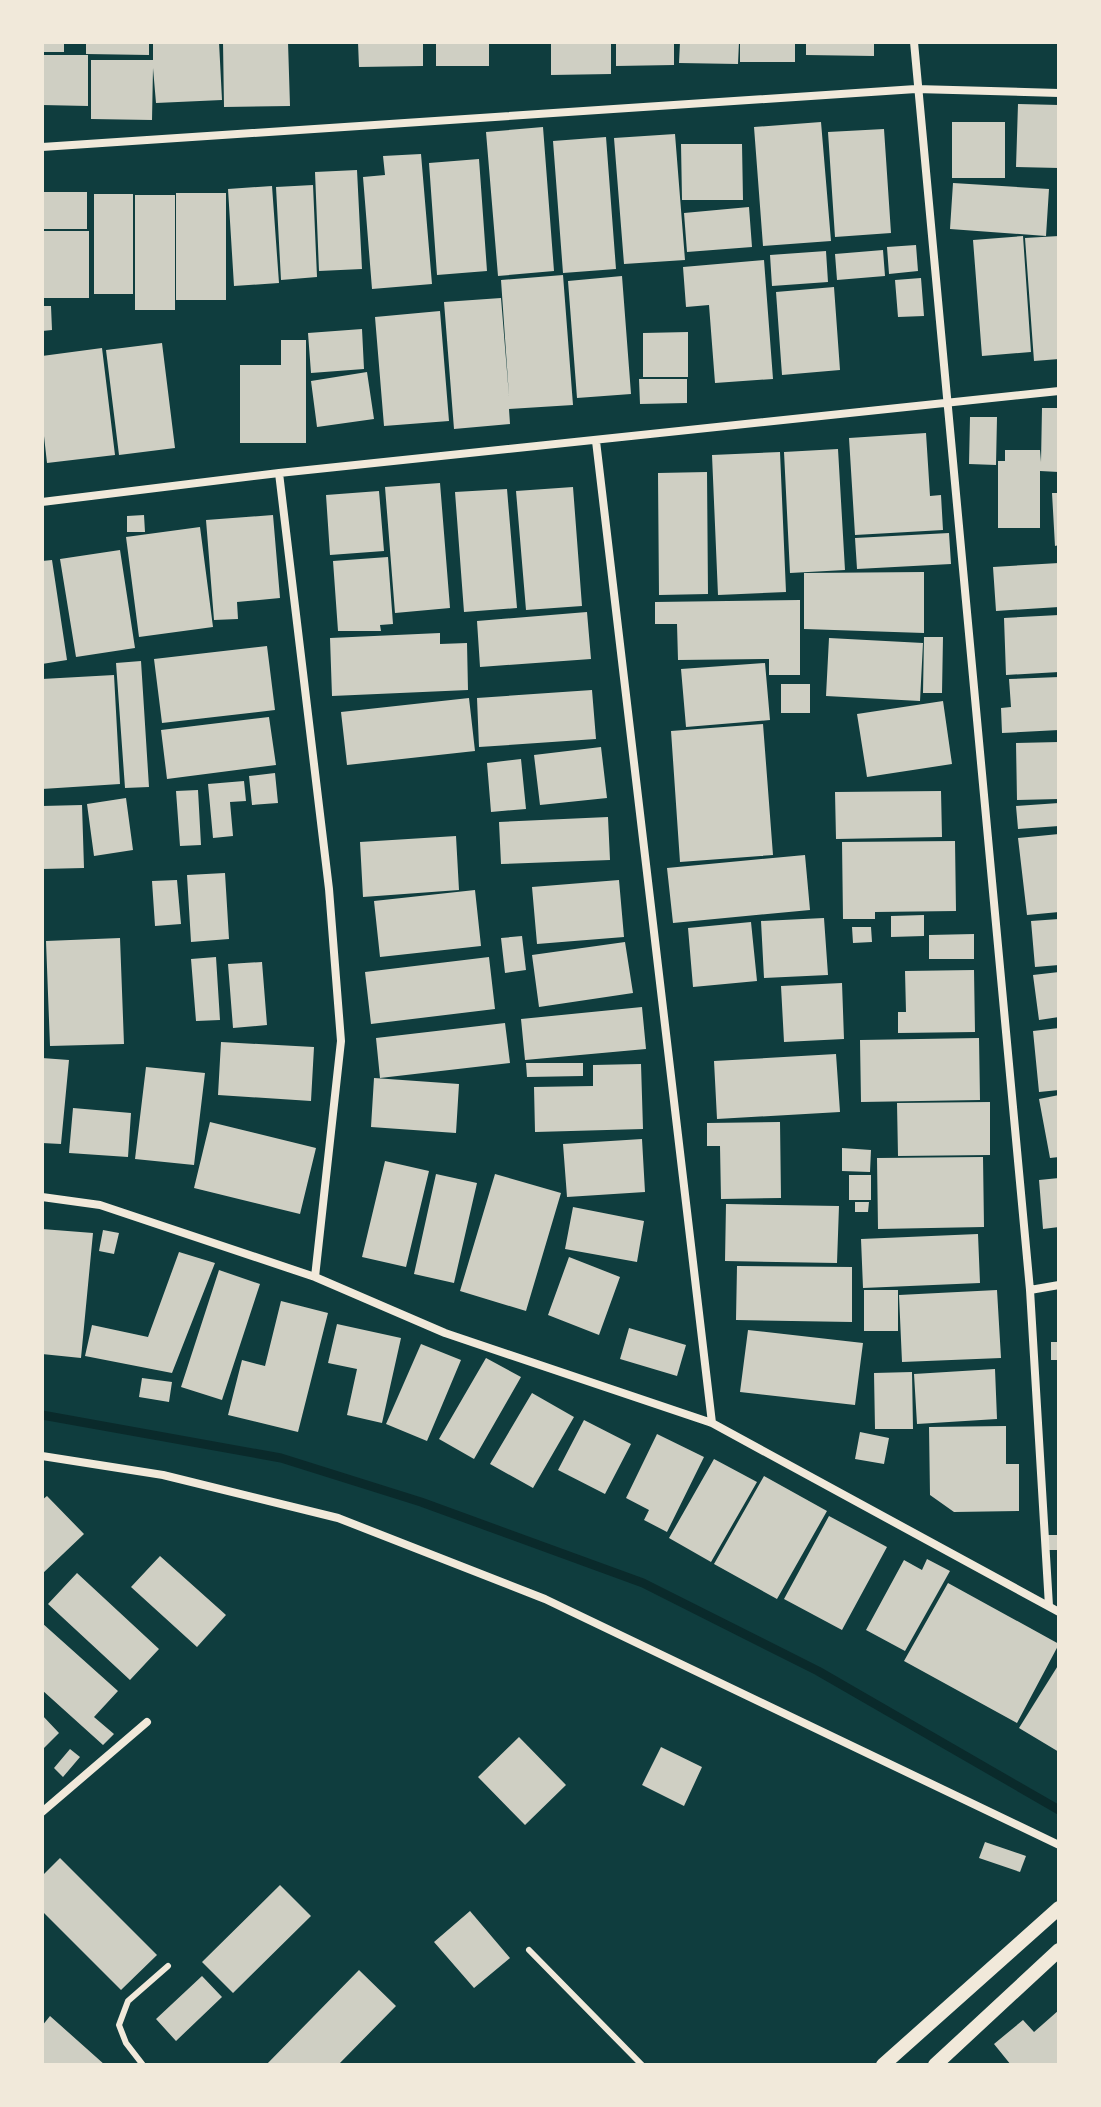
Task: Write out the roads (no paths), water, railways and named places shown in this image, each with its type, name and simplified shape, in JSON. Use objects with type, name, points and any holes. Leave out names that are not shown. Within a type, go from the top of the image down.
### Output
[{"type":"street","points":[[914,42],[1030,1290],[1049,1606]]},
{"type":"street","points":[[42,147],[916,89],[1059,93]]},
{"type":"street","points":[[42,502],[279,473],[1059,391]]},
{"type":"street","points":[[596,441],[712,1423]]},
{"type":"street","points":[[279,473],[329,889],[341,1041],[315,1277]]},
{"type":"street","points":[[42,1197],[100,1205],[315,1277],[445,1333],[712,1423],[1059,1612]]},
{"type":"street","points":[[1030,1290],[1059,1285]]},
{"type":"street","points":[[42,1456],[163,1475],[338,1518],[545,1599],[1059,1845]]},
{"type":"street","points":[[42,1812],[147,1722]]},
{"type":"street","points":[[883,2065],[1059,1908]]},
{"type":"street","points":[[935,2065],[1059,1950]]},
{"type":"lane","points":[[529,1950],[642,2065]]},
{"type":"lane","points":[[143,2065],[126,2043],[119,2025],[128,2001],[168,1966]]},
{"type":"waterway","points":[[42,1415],[281,1458],[421,1502],[643,1583],[818,1671],[1059,1810]]}]
